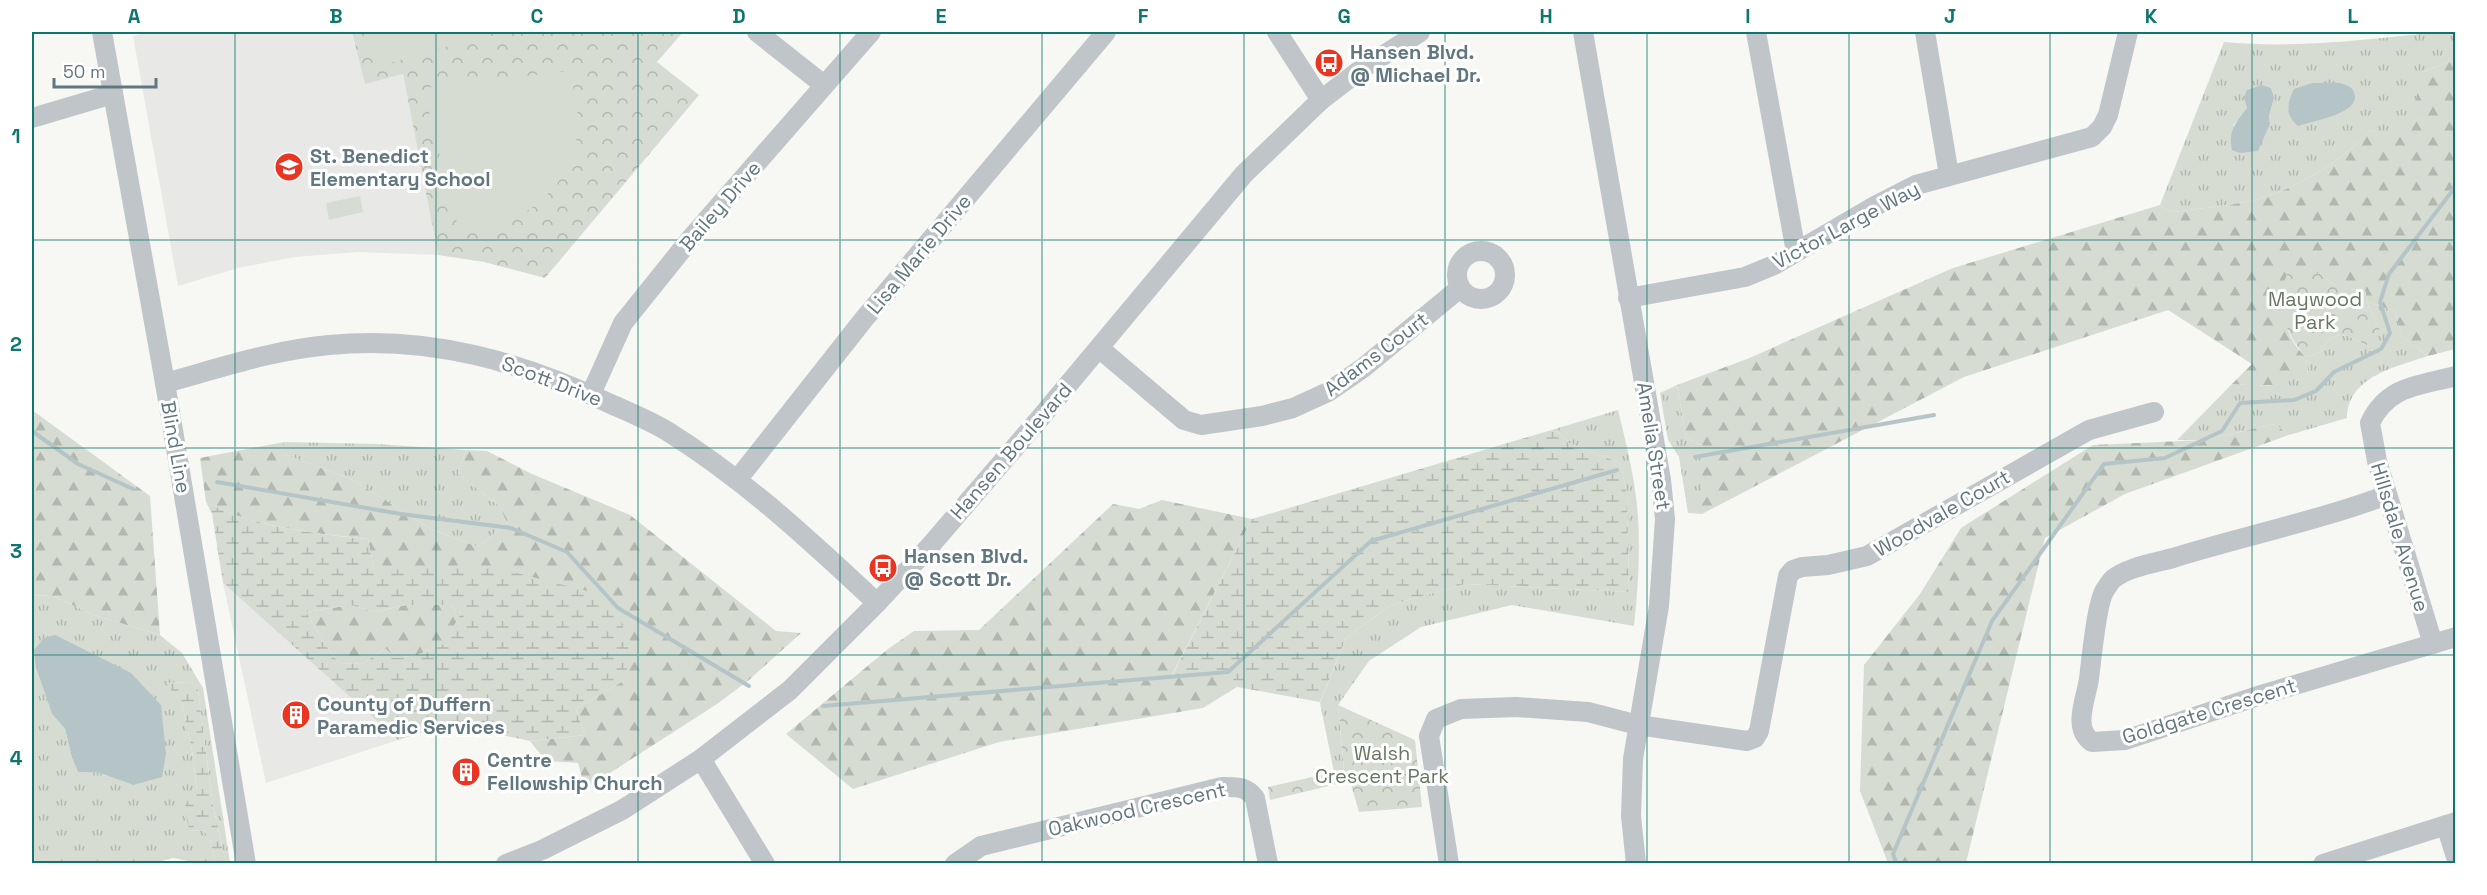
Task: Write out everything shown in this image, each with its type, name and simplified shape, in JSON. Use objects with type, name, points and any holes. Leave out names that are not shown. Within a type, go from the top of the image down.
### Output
[{"type":"street","name":"Blind Line","points":[[102,32],[165,382],[246,864]]},
{"type":"street","points":[[757,32],[824,85]]},
{"type":"street","name":"Bailey Drive","points":[[591,394],[623,323],[692,237],[871,32]]},
{"type":"street","name":"Lisa Marie Drive","points":[[737,480],[864,319],[1106,32]]},
{"type":"street","points":[[1277,32],[1321,100]]},
{"type":"street","name":"Hansen Boulevard","points":[[506,864],[542,850],[622,810],[701,759],[790,690],[930,546],[1244,174],[1321,100],[1359,70],[1420,32]]},
{"type":"street","name":"Amelia Street","points":[[1582,32],[1661,480],[1665,519],[1659,606],[1633,759],[1631,816],[1636,864]]},
{"type":"street","points":[[1756,32],[1796,252]]},
{"type":"street","points":[[1924,32],[1949,175]]},
{"type":"street","name":"Victor Large Way","points":[[1628,298],[1745,277],[1796,252],[1916,185],[2092,137],[2102,127],[2108,115],[2128,32]]},
{"type":"street","points":[[32,118],[112,94]]},
{"type":"street","name":"Adams Court","points":[[1099,348],[1184,420],[1201,424],[1224,423],[1293,408],[1328,392],[1363,368],[1460,288]]},
{"type":"street","name":"Scott Drive","points":[[165,382],[300,348],[384,343],[439,347],[492,358],[532,370],[591,394],[665,430],[737,480],[802,532],[877,603]]},
{"type":"street","name":"Hillsdale Avenue","points":[[2433,644],[2373,447],[2373,420],[2385,399],[2402,390],[2456,375]]},
{"type":"street","name":"Woodvale Court","points":[[1638,725],[1747,741],[1755,738],[1759,732],[1764,709],[1788,576],[1793,570],[1867,556],[2089,430],[2154,412]]},
{"type":"street","name":"Goldgate Crescent","points":[[2387,495],[2183,554],[2113,579],[2102,592],[2094,635],[2082,727],[2085,737],[2092,742],[2125,740],[2261,695],[2456,637]]},
{"type":"street","points":[[1449,864],[1429,736],[1436,719],[1461,709],[1516,707],[1588,712],[1638,725]]},
{"type":"street","points":[[701,759],[765,864]]},
{"type":"street","name":"Oakwood Crescent","points":[[955,864],[981,846],[1222,787],[1239,786],[1250,790],[1255,798],[1268,864]]},
{"type":"street","points":[[2323,864],[2451,824],[2456,857]]},
{"type":"shaded area","name":"St. Benedict Elementary School","points":[[148,32],[352,32],[365,83],[403,74],[438,255],[358,252],[295,257],[238,268],[178,286],[133,36]]},
{"type":"shaded area","points":[[2312,83],[2345,84],[2354,92],[2354,101],[2351,106],[2336,115],[2298,126],[2289,113],[2290,99],[2294,89]]},
{"type":"shaded area","points":[[2262,85],[2271,88],[2274,98],[2269,116],[2270,124],[2258,151],[2240,153],[2232,150],[2232,132],[2236,122],[2247,108],[2244,97],[2247,90]]},
{"type":"shaded area","points":[[223,583],[398,740],[266,783]]},
{"type":"shaded area","points":[[55,635],[131,673],[161,705],[166,754],[162,777],[133,785],[100,773],[78,772],[65,729],[52,714],[36,668],[34,650],[44,638]]},
{"type":"green space","points":[[352,32],[683,32],[657,62],[699,95],[545,278],[484,262],[438,255],[403,74],[365,84]]},
{"type":"green space","points":[[365,32],[497,32],[376,67]]},
{"type":"green space","points":[[2455,32],[2455,60],[2420,73],[2420,117],[2394,138],[2371,130],[2329,166],[2297,184],[2263,197],[2227,205],[2172,212],[2160,205],[2224,42],[2306,44]],"holes":[[[2274,98],[2269,116],[2270,124],[2233,126],[2247,108]]]},
{"type":"green space","points":[[2455,60],[2455,349],[2428,356],[2402,337],[2395,311],[2367,302],[2365,290],[2341,289],[2326,279],[2285,283],[2278,297],[2291,337],[2306,357],[2308,372],[2289,381],[2263,386],[2232,384],[2252,364],[2168,310],[1964,377],[1702,514],[1702,445],[1686,438],[1677,385],[1747,359],[1953,268],[2160,205],[2172,212],[2218,207],[2263,197],[2297,184],[2329,166],[2371,130],[2394,137],[2420,117],[2415,108],[2420,73]]},
{"type":"green space","points":[[569,71],[577,108],[577,138],[573,154],[557,183],[533,207],[519,215],[504,222],[459,231],[425,96],[431,87]]},
{"type":"green space","points":[[360,196],[363,212],[329,220],[326,203]]},
{"type":"green space","name":"Maywood Park","points":[[2322,273],[2336,285],[2365,290],[2367,302],[2380,330],[2376,340],[2366,345],[2346,336],[2335,336],[2325,344],[2321,352],[2306,357],[2292,338],[2280,311],[2278,296],[2287,274]]},
{"type":"green space","points":[[2367,302],[2395,311],[2402,337],[2428,356],[2389,369],[2365,383],[2349,404],[2347,418],[2289,435],[2275,424],[2204,440],[2177,440],[2232,384],[2268,386],[2308,372],[2306,357],[2321,352],[2325,344],[2335,336],[2346,336],[2366,345],[2380,330]]},
{"type":"green space","points":[[1677,385],[1686,438],[1702,445],[1702,514],[1688,513],[1679,457],[1668,440],[1660,393]]},
{"type":"green space","points":[[32,410],[150,496],[160,635],[94,615],[53,596],[32,595]]},
{"type":"green space","points":[[1618,410],[1637,501],[1639,537],[1634,626],[1512,605],[1421,627],[1369,661],[1338,705],[1344,771],[1334,772],[1320,703],[1346,638],[1391,605],[1465,584],[1629,592],[1627,493],[1620,463],[1569,443],[1555,429]]},
{"type":"green space","points":[[2275,424],[2289,435],[2125,494],[2045,538],[1966,863],[1888,863],[1860,791],[1864,665],[1920,594],[1961,528],[2093,445],[2204,440]]},
{"type":"green space","points":[[1555,429],[1569,443],[1620,463],[1627,493],[1629,592],[1465,584],[1391,605],[1346,638],[1320,702],[1237,687],[1231,675],[1172,676],[1252,519]]},
{"type":"green space","points":[[284,442],[376,444],[466,450],[458,473],[500,507],[507,523],[478,547],[431,529],[353,480],[284,454]]},
{"type":"green space","points":[[284,442],[284,454],[353,480],[431,529],[478,547],[507,523],[500,507],[458,473],[466,450],[487,451],[532,474],[630,515],[776,631],[801,633],[749,680],[717,704],[585,789],[578,763],[546,761],[530,741],[585,735],[576,709],[623,681],[374,570],[368,539],[285,528],[243,518],[206,502],[200,458]]},
{"type":"green space","points":[[1162,500],[1252,519],[1172,675],[1232,675],[1237,687],[1203,708],[999,742],[853,789],[786,734],[888,649],[914,631],[979,630],[1113,504],[1139,509]]},
{"type":"green space","points":[[206,502],[244,518],[285,528],[368,539],[374,570],[493,567],[599,594],[619,614],[631,656],[623,681],[576,709],[585,735],[530,741],[450,724],[398,740],[223,583],[212,514]],"holes":[[[351,605],[374,612],[406,605],[449,605],[461,613],[444,644],[417,655],[395,658],[385,648],[363,664],[339,663],[306,612]]]},
{"type":"green space","points":[[32,595],[53,596],[94,615],[160,635],[182,653],[203,688],[230,863],[226,863],[213,806],[198,690],[191,682],[167,683],[182,704],[192,750],[197,791],[189,831],[203,830],[210,839],[215,863],[190,863],[173,858],[150,864],[32,864]],"holes":[[[36,668],[133,785],[100,773],[78,772],[65,729],[52,714]]]},
{"type":"green space","points":[[351,605],[374,612],[406,605],[449,605],[461,613],[445,644],[417,655],[395,658],[385,648],[363,664],[339,663],[306,612]]},
{"type":"green space","points":[[191,682],[198,690],[213,806],[226,863],[215,863],[210,839],[203,830],[189,831],[185,804],[197,791],[192,750],[182,704],[166,683]]},
{"type":"green space","name":"Walsh Crescent Park","points":[[1338,705],[1415,740],[1422,807],[1359,812],[1350,781],[1270,800],[1268,787],[1344,770]]},
{"type":"waterway","points":[[1897,864],[1893,854],[1992,621],[2104,464],[2165,458],[2222,431],[2240,403],[2294,400],[2316,391],[2334,372],[2381,349],[2390,333],[2380,302],[2389,274],[2456,186]]},
{"type":"waterway","points":[[1695,457],[1934,415]]},
{"type":"waterway","points":[[32,431],[78,464],[133,489]]},
{"type":"waterway","points":[[823,706],[1228,672],[1371,541],[1617,470]]},
{"type":"waterway","points":[[217,482],[401,514],[511,528],[567,552],[618,608],[749,686]]},
{"type":"place","name":"Hansen Blvd. @ Michael Dr.","points":[[1329,63]]},
{"type":"place","name":"St. Benedict Elementary School","points":[[289,167]]},
{"type":"place","name":"Hansen Blvd. @ Scott Dr.","points":[[883,568]]},
{"type":"place","name":"County of Duffern Paramedic Services","points":[[296,715]]},
{"type":"place","name":"Centre Fellowship Church","points":[[466,772]]}]
